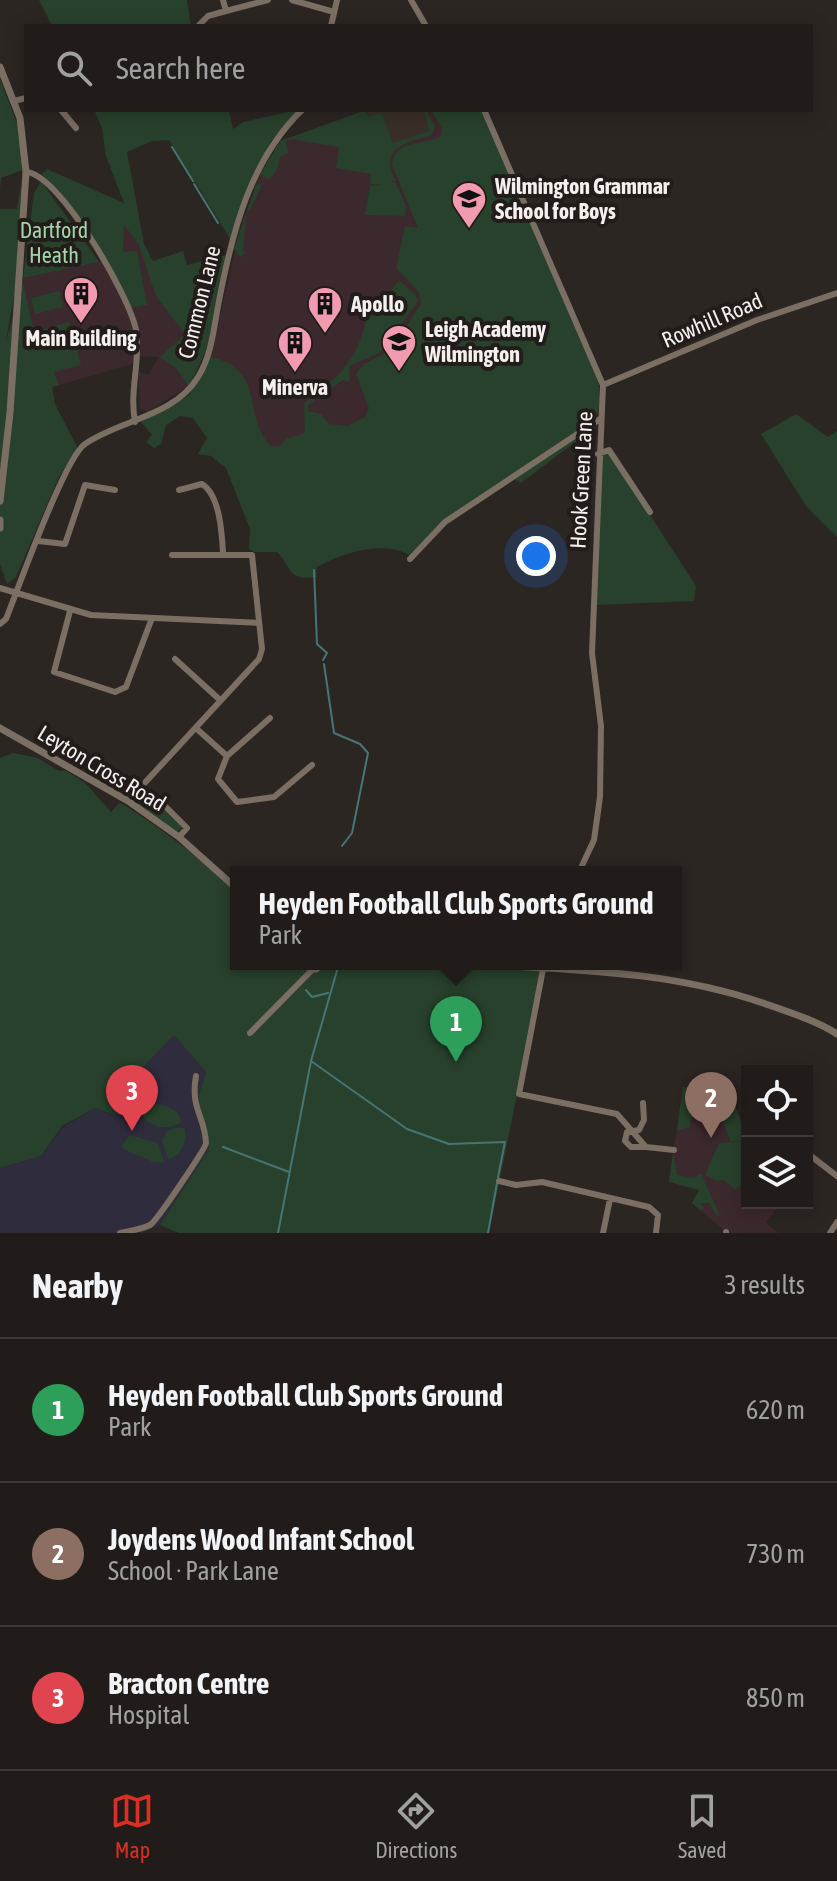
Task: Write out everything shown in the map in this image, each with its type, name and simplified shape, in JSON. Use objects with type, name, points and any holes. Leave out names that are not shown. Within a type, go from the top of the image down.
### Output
[{"type":"street","points":[[223,0],[226,11]]},
{"type":"street","points":[[200,24],[208,16],[268,0]]},
{"type":"street","points":[[292,0],[334,12]]},
{"type":"street","points":[[331,24],[337,0]]},
{"type":"street","points":[[411,0],[425,24]]},
{"type":"street","points":[[0,67],[25,140],[26,172],[10,413],[0,501]]},
{"type":"street","points":[[14,101],[24,98]]},
{"type":"street","points":[[63,112],[76,128]]},
{"type":"street","name":"Common Lane","points":[[0,624],[6,619],[62,478],[83,444],[135,422],[185,395],[198,378],[209,350],[239,218],[272,143],[300,112]]},
{"type":"street","name":"Hook Green Lane","points":[[485,112],[603,385],[592,653],[601,726],[600,797],[594,840],[582,866]]},
{"type":"street","points":[[26,172],[41,176],[57,192],[89,237],[132,318],[137,340],[131,397],[135,422]]},
{"type":"street","name":"Rowhill Road","points":[[603,385],[757,320],[837,293]]},
{"type":"street","points":[[410,559],[445,522],[600,419]]},
{"type":"street","points":[[599,434],[650,512]]},
{"type":"street","points":[[598,454],[609,450]]},
{"type":"street","points":[[179,490],[202,484],[209,489],[221,529],[223,553]]},
{"type":"street","points":[[38,541],[65,544],[85,485],[115,490]]},
{"type":"street","points":[[0,520],[0,528]]},
{"type":"street","points":[[128,801],[198,730],[220,700],[259,659],[262,649],[255,559],[248,553],[172,555]]},
{"type":"street","points":[[0,588],[70,611],[259,623]]},
{"type":"street","points":[[70,611],[54,672],[119,692],[126,687],[152,618]]},
{"type":"street","points":[[175,659],[220,700]]},
{"type":"street","points":[[270,718],[227,756],[218,779],[237,802],[274,797],[312,765]]},
{"type":"street","points":[[198,730],[227,756]]},
{"type":"street","name":"Leyton Cross Road","points":[[2,731],[128,801],[179,837],[230,883]]},
{"type":"street","name":"Leyton Cross Road","points":[[140,789],[165,806],[187,828],[179,837]]},
{"type":"street","points":[[250,1033],[308,970]]},
{"type":"street","points":[[543,970],[519,1094],[617,1114],[646,1147]]},
{"type":"street","points":[[608,970],[711,987],[781,1009],[837,1034]]},
{"type":"street","points":[[120,1233],[151,1225],[160,1217],[177,1184],[203,1154],[205,1141],[194,1102],[196,1076]]},
{"type":"street","points":[[643,1103],[644,1120],[639,1130],[627,1132],[626,1145],[674,1150]]},
{"type":"street","points":[[813,1158],[837,1176]]},
{"type":"street","points":[[499,1181],[516,1185],[542,1182],[653,1208],[658,1215],[656,1233]]},
{"type":"street","points":[[603,1233],[610,1199]]},
{"type":"street","points":[[830,1233],[836,1224]]},
{"type":"shaded area","points":[[368,112],[424,112],[429,131],[393,143],[382,114],[369,118]]},
{"type":"shaded area","points":[[424,112],[480,112],[368,537],[198,385],[211,355],[241,225],[261,173],[280,141],[321,127],[393,143],[429,131]]},
{"type":"shaded area","points":[[127,212],[146,264],[183,251],[187,265],[227,255],[189,386],[147,412],[140,408],[138,372],[148,375],[159,357],[141,356],[139,362],[52,387],[34,331],[23,282],[23,278],[110,259]]},
{"type":"shaded area","points":[[174,1034],[206,1072],[198,1098],[209,1149],[160,1225],[142,1233],[0,1233],[0,1168],[41,1156],[63,1127],[95,1108],[115,1115],[135,1074]]},
{"type":"shaded area","points":[[683,1087],[722,1090],[741,1120],[741,1209],[776,1209],[766,1222],[778,1233],[727,1233],[692,1203],[699,1190],[669,1182]]},
{"type":"green space","points":[[39,0],[187,0],[191,24],[51,24]]},
{"type":"green space","name":"Dartford Heath","points":[[0,79],[19,129],[23,170],[1,178],[0,189]]},
{"type":"green space","points":[[95,112],[229,112],[233,129],[243,122],[296,112],[270,142],[232,242],[169,140],[152,141],[127,152],[144,244],[153,261],[183,251],[187,265],[227,255],[208,346],[189,386],[176,368],[160,357],[185,334],[156,296],[138,243],[124,225],[123,252],[137,251],[147,305],[133,307],[133,312],[59,191],[42,174],[47,169],[124,203],[106,156],[102,128]]},
{"type":"green space","points":[[360,112],[367,112],[369,117],[382,113],[393,143],[429,131],[424,112],[427,112],[435,127],[431,136],[404,144],[392,154],[391,170],[396,181],[390,182],[396,183],[406,206],[405,216],[365,215],[370,186],[381,184],[370,184],[371,174],[336,168],[339,147],[290,139],[286,141],[288,153],[280,157],[277,170],[270,179],[263,178],[261,173],[280,141]]},
{"type":"green space","name":"Leigh Academy Wilmington","points":[[432,112],[483,112],[598,377],[600,401],[595,427],[521,483],[511,477],[437,528],[409,555],[387,549],[362,550],[316,568],[317,577],[300,577],[291,572],[277,552],[249,549],[250,529],[226,468],[211,456],[198,454],[207,438],[193,418],[180,416],[166,425],[161,444],[154,448],[146,442],[152,435],[141,422],[189,395],[210,357],[239,371],[246,381],[261,433],[270,446],[280,446],[286,439],[305,433],[304,403],[348,363],[360,340],[369,308],[382,304],[399,280],[415,294],[418,301],[381,352],[350,366],[349,382],[343,380],[308,405],[308,411],[321,414],[329,424],[348,426],[365,417],[369,408],[356,374],[364,364],[391,350],[421,304],[419,292],[396,268],[405,226],[418,228],[392,165],[394,156],[412,144],[441,136],[442,128]]},
{"type":"green space","name":"Dartford Heath","points":[[41,181],[99,262],[23,278],[34,193]]},
{"type":"green space","name":"Dartford Heath","points":[[21,183],[16,284],[6,341],[23,282],[34,331],[43,333],[42,329],[69,322],[81,365],[54,372],[59,385],[52,387],[55,404],[77,447],[58,479],[16,577],[7,584],[0,564],[0,209],[17,209]]},
{"type":"green space","points":[[263,183],[250,210],[247,210],[256,185]]},
{"type":"green space","points":[[247,212],[243,251],[247,252],[240,257],[234,249]]},
{"type":"green space","points":[[59,291],[63,307],[35,314],[31,298]]},
{"type":"green space","points":[[796,414],[828,437],[837,431],[837,537],[806,506],[761,434]]},
{"type":"green space","points":[[598,442],[611,455],[696,586],[694,601],[593,605]]},
{"type":"green space","points":[[13,753],[38,758],[59,771],[65,770],[85,783],[111,812],[119,803],[126,806],[183,846],[223,880],[230,886],[230,970],[542,970],[489,1233],[179,1233],[160,1225],[209,1149],[198,1098],[206,1072],[174,1035],[136,1074],[115,1115],[95,1108],[62,1126],[41,1156],[0,1168],[0,758]]},
{"type":"green space","points":[[140,794],[168,812],[183,827],[177,832],[135,802]]},
{"type":"green space","points":[[683,1087],[722,1090],[735,1106],[741,1123],[741,1141],[731,1142],[723,1122],[725,1098],[695,1094],[690,1127],[677,1130]]},
{"type":"green space","points":[[149,1104],[174,1110],[181,1123],[169,1127],[152,1124],[139,1110]]},
{"type":"green space","points":[[178,1127],[185,1129],[184,1143],[177,1155],[168,1159],[162,1141],[167,1131]]},
{"type":"green space","points":[[129,1135],[158,1143],[164,1162],[153,1162],[125,1150],[122,1147]]},
{"type":"green space","points":[[741,1141],[741,1184],[735,1190],[724,1180],[717,1181],[705,1175],[719,1143]]},
{"type":"green space","points":[[673,1152],[677,1175],[694,1178],[701,1173],[719,1214],[717,1216],[709,1203],[700,1203],[704,1208],[701,1211],[692,1203],[699,1190],[669,1182]]},
{"type":"waterway","points":[[172,147],[193,181]]},
{"type":"waterway","points":[[194,184],[218,223]]},
{"type":"waterway","points":[[314,570],[317,644],[327,653],[323,660]]},
{"type":"waterway","points":[[324,664],[334,733],[360,744],[368,753],[352,833],[342,846]]},
{"type":"waterway","points":[[337,970],[311,1061],[407,1129],[449,1144],[505,1142],[498,1177]]},
{"type":"waterway","points":[[306,990],[312,997],[328,993]]},
{"type":"waterway","points":[[278,1233],[311,1061]]},
{"type":"waterway","points":[[223,1147],[289,1172]]},
{"type":"waterway","points":[[488,1233],[497,1183]]},
{"type":"place","name":"Wilmington Grammar School for Boys","points":[[469,230]]},
{"type":"place","name":"Main Building","points":[[81,325]]},
{"type":"place","name":"Apollo","points":[[325,335]]},
{"type":"place","name":"Leigh Academy Wilmington","points":[[399,373]]},
{"type":"place","name":"Minerva","points":[[295,374]]},
{"type":"place","name":"Heyden Football Club Sports Ground","points":[[456,1062]]},
{"type":"place","name":"Bracton Centre","points":[[132,1131]]},
{"type":"place","name":"Joydens Wood Infant School","points":[[711,1138]]}]
